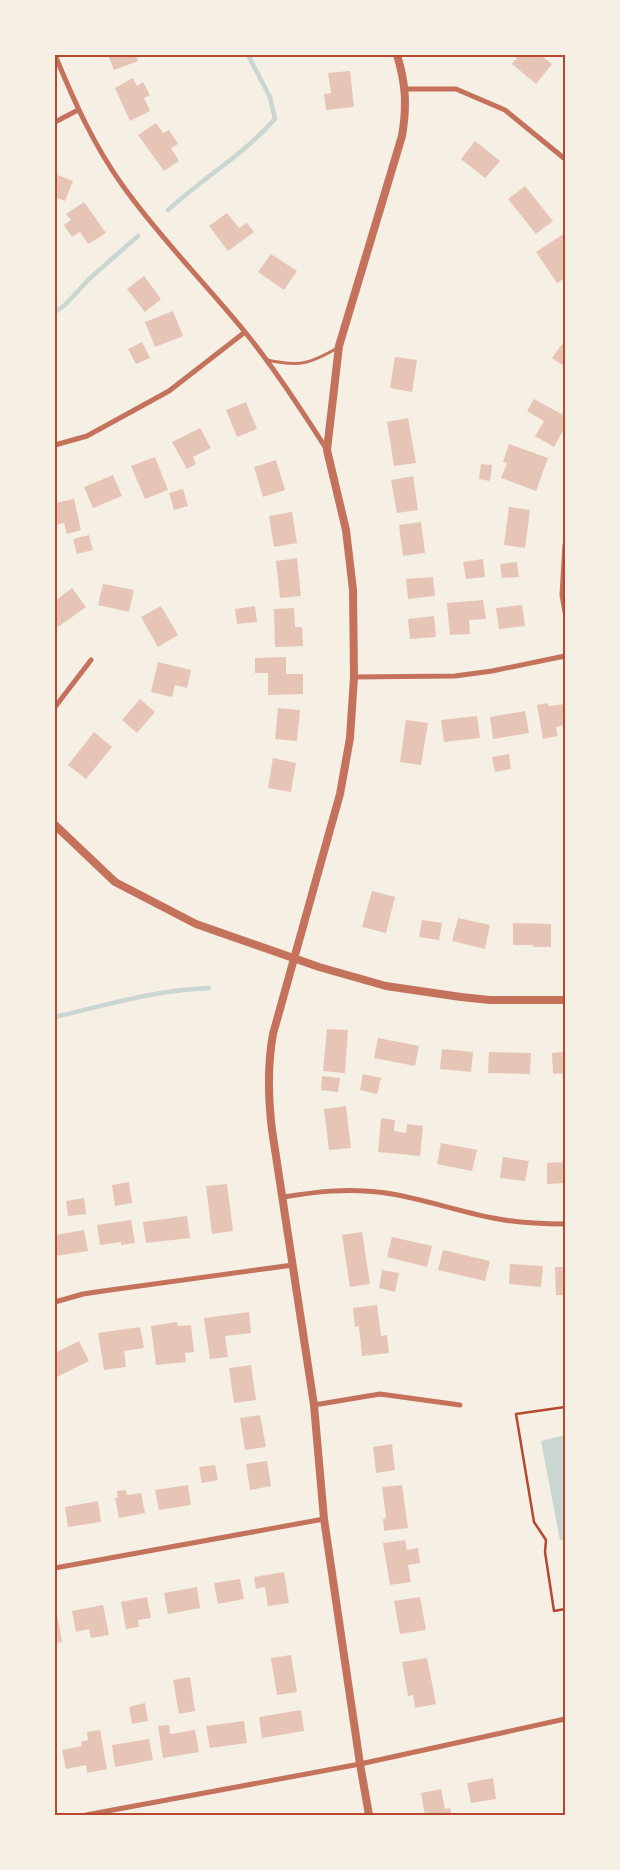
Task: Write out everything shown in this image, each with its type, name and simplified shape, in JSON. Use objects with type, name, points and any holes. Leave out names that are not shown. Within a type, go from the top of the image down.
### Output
[{"type":"street","points":[[55,55],[78,110],[122,185],[149,221],[245,332],[286,385],[328,450]]},
{"type":"street","points":[[369,1815],[324,1519],[314,1405],[269,1104],[268,1070],[273,1034],[340,794],[350,738],[354,677],[353,590],[346,530],[328,450],[339,346],[402,136],[406,114],[405,89],[397,55]]},
{"type":"street","points":[[405,89],[456,89],[505,110],[565,159]]},
{"type":"street","points":[[55,122],[78,110]]},
{"type":"street","points":[[55,445],[87,436],[169,392],[245,332]]},
{"type":"street","points":[[565,544],[562,595],[565,612]]},
{"type":"street","points":[[354,677],[455,676],[492,671],[565,656]]},
{"type":"street","points":[[55,707],[91,660]]},
{"type":"street","points":[[55,825],[115,882],[196,924],[294,958],[344,975],[422,992],[490,1000],[565,1000]]},
{"type":"street","points":[[284,1196],[325,1191],[379,1192],[404,1196],[493,1218],[534,1223],[565,1224]]},
{"type":"street","points":[[55,1302],[83,1294],[293,1265]]},
{"type":"street","points":[[314,1405],[380,1394],[460,1405]]},
{"type":"street","points":[[55,1568],[324,1519]]},
{"type":"street","points":[[86,1815],[360,1764],[565,1719]]},
{"type":"street","points":[[129,1807],[131,1815]]},
{"type":"lane","points":[[266,360],[286,364],[302,363],[318,359],[339,346]]},
{"type":"path","points":[[565,1407],[516,1414],[534,1522],[546,1540],[545,1552],[554,1612],[565,1609]]},
{"type":"shaded area","points":[[565,1435],[565,1539],[560,1540],[541,1441]]},
{"type":"building","points":[[108,55],[136,55],[138,61],[114,70]]},
{"type":"building","points":[[519,55],[541,55],[552,64],[536,84],[512,64]]},
{"type":"building","points":[[350,71],[354,107],[326,110],[324,94],[331,93],[328,73]]},
{"type":"building","points":[[133,78],[137,86],[143,82],[150,95],[144,98],[150,111],[130,121],[115,88]]},
{"type":"building","points":[[156,123],[163,133],[169,130],[178,144],[171,148],[179,161],[164,171],[138,135]]},
{"type":"building","points":[[475,141],[500,161],[485,178],[461,159]]},
{"type":"building","points":[[55,174],[73,181],[65,201],[55,197]]},
{"type":"building","points":[[525,186],[553,221],[536,234],[508,199]]},
{"type":"building","points":[[84,202],[106,233],[88,244],[80,232],[72,237],[64,225],[71,220],[66,214]]},
{"type":"building","points":[[227,213],[239,228],[247,223],[254,232],[228,251],[209,226]]},
{"type":"building","points":[[565,233],[565,278],[557,283],[536,252]]},
{"type":"building","points":[[271,254],[297,271],[284,290],[258,272]]},
{"type":"building","points":[[144,276],[161,299],[145,312],[127,289]]},
{"type":"building","points":[[173,311],[183,336],[155,347],[145,322]]},
{"type":"building","points":[[142,342],[150,358],[136,364],[128,349]]},
{"type":"building","points":[[562,344],[565,346],[565,367],[552,358]]},
{"type":"building","points":[[395,357],[417,360],[412,392],[390,388]]},
{"type":"building","points":[[534,399],[565,416],[565,427],[554,447],[535,436],[544,421],[527,411]]},
{"type":"building","points":[[246,402],[257,429],[237,437],[226,410]]},
{"type":"building","points":[[408,418],[416,463],[394,466],[387,422]]},
{"type":"building","points":[[200,428],[211,448],[193,457],[196,464],[187,469],[172,442]]},
{"type":"building","points":[[509,444],[548,458],[536,491],[501,478],[507,463],[503,462]]},
{"type":"building","points":[[155,457],[168,490],[145,499],[131,466]]},
{"type":"building","points":[[276,460],[285,490],[263,497],[254,467]]},
{"type":"building","points":[[481,464],[492,465],[490,481],[479,479]]},
{"type":"building","points":[[113,475],[122,496],[93,508],[84,487]]},
{"type":"building","points":[[413,476],[418,510],[397,513],[391,480]]},
{"type":"building","points":[[183,489],[188,506],[174,510],[169,493]]},
{"type":"building","points":[[74,499],[81,530],[67,534],[64,523],[55,525],[55,503]]},
{"type":"building","points":[[509,507],[530,510],[525,548],[504,545]]},
{"type":"building","points":[[292,512],[297,543],[274,547],[269,516]]},
{"type":"building","points":[[421,522],[425,553],[403,556],[399,525]]},
{"type":"building","points":[[89,535],[93,550],[77,554],[73,539]]},
{"type":"building","points":[[297,558],[301,596],[280,598],[276,561]]},
{"type":"building","points":[[483,559],[485,577],[466,579],[463,562]]},
{"type":"building","points":[[517,562],[519,577],[502,578],[500,564]]},
{"type":"building","points":[[433,577],[435,596],[408,599],[406,579]]},
{"type":"building","points":[[103,584],[134,590],[129,612],[98,605]]},
{"type":"building","points":[[72,588],[86,607],[58,627],[55,623],[55,601]]},
{"type":"building","points":[[483,600],[486,619],[469,620],[470,634],[450,635],[447,603]]},
{"type":"building","points":[[522,605],[525,626],[499,629],[496,608]]},
{"type":"building","points":[[161,606],[178,635],[158,647],[141,617]]},
{"type":"building","points":[[255,606],[257,622],[237,624],[235,609]]},
{"type":"building","points":[[294,608],[295,627],[302,627],[303,646],[275,647],[274,609]]},
{"type":"building","points":[[434,616],[436,637],[410,639],[408,619]]},
{"type":"building","points":[[286,657],[286,674],[303,674],[303,694],[268,695],[268,673],[255,673],[255,658]]},
{"type":"building","points":[[158,662],[191,670],[187,688],[175,685],[172,697],[151,692]]},
{"type":"building","points":[[140,699],[155,712],[137,733],[122,720]]},
{"type":"building","points":[[548,703],[549,706],[565,704],[565,725],[556,727],[558,736],[543,739],[537,705]]},
{"type":"building","points":[[278,708],[300,710],[297,741],[275,739]]},
{"type":"building","points":[[525,711],[529,733],[493,739],[490,717]]},
{"type":"building","points":[[477,716],[480,738],[444,742],[441,720]]},
{"type":"building","points":[[406,720],[428,723],[421,765],[400,762]]},
{"type":"building","points":[[94,732],[112,747],[86,779],[68,765]]},
{"type":"building","points":[[509,754],[511,769],[495,772],[492,757]]},
{"type":"building","points":[[273,758],[296,763],[291,792],[268,788]]},
{"type":"building","points":[[372,891],[395,897],[386,933],[362,927]]},
{"type":"building","points":[[458,918],[490,925],[485,949],[452,941]]},
{"type":"building","points":[[422,920],[442,923],[439,940],[419,937]]},
{"type":"building","points":[[513,923],[551,924],[551,947],[513,945]]},
{"type":"building","points":[[327,1029],[348,1030],[345,1073],[323,1071]]},
{"type":"building","points":[[378,1038],[419,1046],[415,1066],[374,1058]]},
{"type":"building","points":[[442,1049],[473,1052],[471,1072],[440,1069]]},
{"type":"building","points":[[489,1052],[531,1053],[530,1074],[488,1073]]},
{"type":"building","points":[[565,1052],[565,1073],[553,1074],[552,1053]]},
{"type":"building","points":[[363,1074],[381,1078],[377,1094],[360,1090]]},
{"type":"building","points":[[322,1076],[340,1078],[338,1092],[321,1090]]},
{"type":"building","points":[[346,1106],[351,1148],[329,1150],[324,1109]]},
{"type":"building","points":[[381,1118],[395,1120],[394,1131],[406,1133],[407,1124],[423,1126],[420,1156],[378,1152]]},
{"type":"building","points":[[441,1143],[477,1150],[472,1171],[437,1164]]},
{"type":"building","points":[[503,1157],[529,1161],[525,1181],[500,1178]]},
{"type":"building","points":[[565,1162],[565,1183],[547,1184],[547,1163]]},
{"type":"building","points":[[129,1182],[132,1203],[115,1206],[112,1185]]},
{"type":"building","points":[[227,1184],[233,1231],[212,1234],[206,1186]]},
{"type":"building","points":[[84,1198],[86,1214],[68,1216],[66,1201]]},
{"type":"building","points":[[187,1216],[190,1238],[146,1243],[143,1222]]},
{"type":"building","points":[[131,1220],[135,1243],[121,1245],[121,1242],[100,1245],[97,1225]]},
{"type":"building","points":[[84,1230],[88,1251],[55,1256],[55,1235]]},
{"type":"building","points":[[362,1232],[370,1284],[350,1287],[342,1235]]},
{"type":"building","points":[[392,1237],[432,1246],[427,1267],[387,1257]]},
{"type":"building","points":[[443,1250],[490,1261],[485,1281],[438,1270]]},
{"type":"building","points":[[510,1264],[543,1266],[541,1287],[509,1284]]},
{"type":"building","points":[[555,1267],[565,1267],[565,1295],[556,1295]]},
{"type":"building","points":[[382,1270],[399,1273],[395,1292],[379,1288]]},
{"type":"building","points":[[377,1305],[381,1336],[387,1335],[389,1353],[362,1356],[359,1326],[355,1327],[353,1308]]},
{"type":"building","points":[[249,1312],[251,1333],[225,1336],[228,1357],[210,1359],[204,1318]]},
{"type":"building","points":[[177,1322],[178,1326],[191,1325],[194,1352],[185,1353],[186,1362],[156,1365],[151,1326]]},
{"type":"building","points":[[140,1327],[144,1348],[124,1351],[126,1367],[104,1370],[98,1333]]},
{"type":"building","points":[[79,1341],[89,1361],[55,1378],[55,1353]]},
{"type":"building","points":[[251,1365],[256,1400],[234,1403],[229,1368]]},
{"type":"building","points":[[260,1415],[266,1447],[245,1450],[240,1418]]},
{"type":"building","points":[[392,1444],[395,1470],[376,1473],[373,1447]]},
{"type":"building","points":[[267,1461],[271,1486],[250,1490],[246,1464]]},
{"type":"building","points":[[215,1465],[218,1480],[202,1483],[199,1467]]},
{"type":"building","points":[[188,1485],[191,1505],[159,1510],[155,1490]]},
{"type":"building","points":[[402,1485],[408,1528],[384,1531],[383,1519],[386,1518],[382,1487]]},
{"type":"building","points":[[126,1490],[127,1495],[141,1493],[145,1513],[119,1518],[115,1498],[118,1498],[117,1491]]},
{"type":"building","points":[[98,1501],[101,1522],[68,1527],[65,1507]]},
{"type":"building","points":[[405,1540],[407,1550],[418,1548],[420,1563],[408,1565],[411,1582],[390,1585],[383,1543]]},
{"type":"building","points":[[284,1572],[289,1603],[268,1606],[265,1587],[256,1589],[254,1577]]},
{"type":"building","points":[[240,1579],[244,1599],[218,1604],[214,1583]]},
{"type":"building","points":[[197,1587],[200,1608],[168,1614],[164,1593]]},
{"type":"building","points":[[147,1597],[151,1618],[138,1620],[139,1627],[126,1629],[121,1602]]},
{"type":"building","points":[[420,1597],[426,1630],[400,1634],[394,1601]]},
{"type":"building","points":[[103,1605],[109,1635],[91,1638],[89,1629],[76,1632],[72,1611]]},
{"type":"building","points":[[57,1614],[62,1642],[55,1643],[55,1615]]},
{"type":"building","points":[[291,1655],[297,1692],[277,1695],[271,1658]]},
{"type":"building","points":[[427,1658],[436,1704],[415,1708],[413,1695],[408,1696],[402,1662]]},
{"type":"building","points":[[190,1677],[195,1711],[179,1714],[173,1680]]},
{"type":"building","points":[[145,1703],[148,1721],[132,1724],[129,1707]]},
{"type":"building","points":[[301,1710],[304,1731],[262,1738],[259,1717]]},
{"type":"building","points":[[244,1721],[247,1743],[210,1748],[206,1726]]},
{"type":"building","points":[[169,1725],[170,1734],[195,1730],[199,1752],[163,1758],[158,1726]]},
{"type":"building","points":[[100,1730],[107,1769],[87,1773],[86,1765],[66,1769],[62,1750],[82,1746],[81,1742],[88,1740],[87,1732]]},
{"type":"building","points":[[149,1739],[153,1760],[115,1767],[112,1745]]},
{"type":"building","points":[[493,1778],[496,1799],[471,1803],[467,1783]]},
{"type":"building","points":[[441,1789],[445,1809],[450,1808],[452,1815],[425,1815],[421,1793]]},
{"type":"waterway","points":[[168,210],[237,155],[275,119],[270,97],[248,55]]},
{"type":"waterway","points":[[55,312],[65,305],[89,279],[138,236]]},
{"type":"waterway","points":[[55,1017],[150,995],[209,988]]}]
